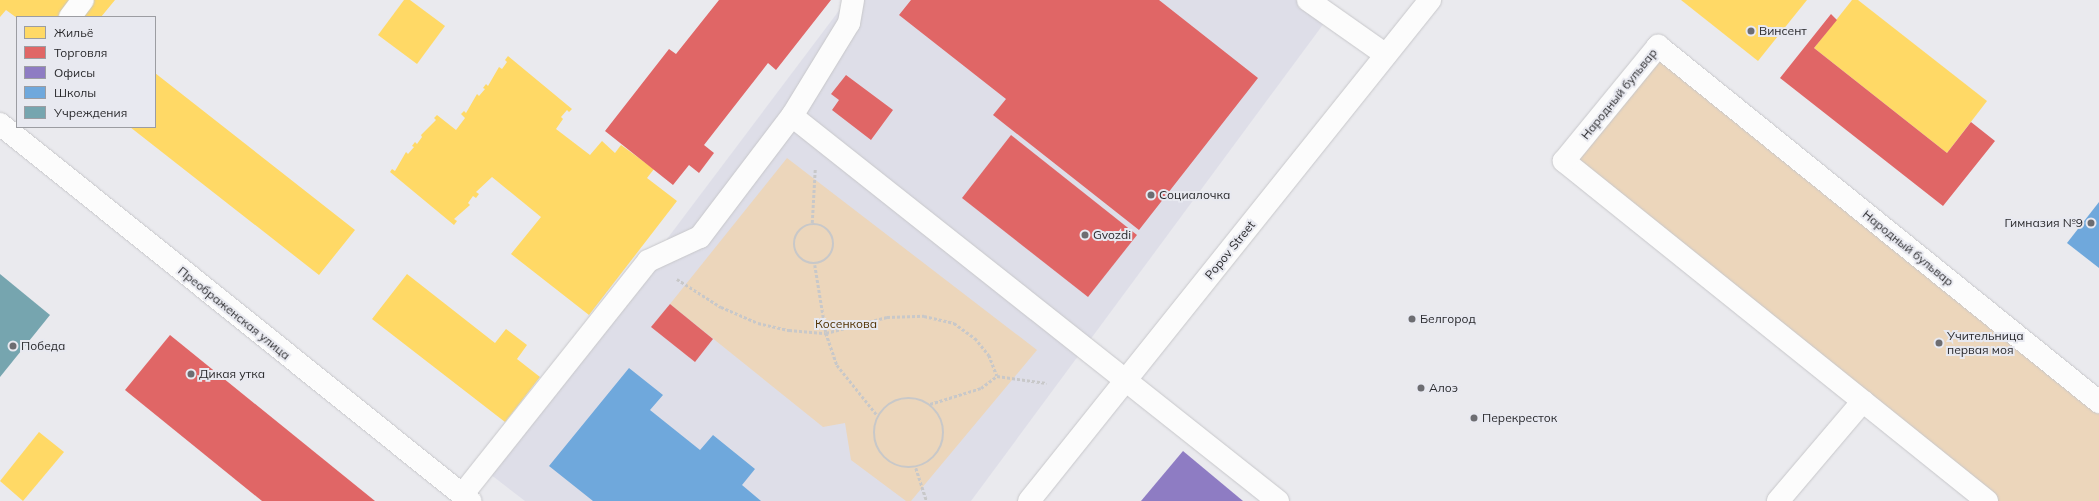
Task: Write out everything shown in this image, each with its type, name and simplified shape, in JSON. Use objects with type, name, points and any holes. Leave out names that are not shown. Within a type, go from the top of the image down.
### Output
[{"type":"street","points":[[71,16],[83,0]]},
{"type":"street","points":[[466,498],[648,261],[700,237],[792,116],[849,23],[852,0]]},
{"type":"street","points":[[1308,0],[1386,55]]},
{"type":"street","name":"Popov Street","points":[[1029,501],[1430,0]]},
{"type":"street","name":"Народный бульвар","points":[[1987,501],[1564,161],[1658,46],[2099,402]]},
{"type":"street","points":[[792,116],[1278,501]]},
{"type":"street","name":"Преображенская улица","points":[[0,124],[466,498]]},
{"type":"street","points":[[1778,501],[1863,401]]},
{"type":"path","points":[[812,222],[817,135]]},
{"type":"path","points":[[812,222],[827,227],[834,242],[830,257],[815,265],[800,260],[793,245],[797,230],[812,222]]},
{"type":"path","points":[[648,261],[721,307],[758,323],[789,330],[826,333],[887,317],[924,316],[954,323],[975,338],[985,349],[996,376]]},
{"type":"path","points":[[815,265],[826,333],[837,366],[877,415]]},
{"type":"path","points":[[930,404],[981,388],[996,376],[1047,383]]},
{"type":"path","points":[[912,397],[930,404],[943,420],[944,440],[934,459],[916,468],[895,466],[879,454],[873,435],[877,415],[892,401],[912,397]]},
{"type":"path","points":[[916,468],[927,501]]},
{"type":"shaded area","points":[[847,0],[1327,0],[1336,7],[971,501],[525,501],[490,474]]},
{"type":"green space","points":[[1659,49],[2099,405],[2099,501],[1991,501],[1568,160]]},
{"type":"green space","name":"Косенкова","points":[[787,158],[1037,350],[911,501],[906,501],[851,460],[845,423],[823,427],[670,304]]},
{"type":"building: Жильё","points":[[0,0],[115,0],[102,16],[16,16],[16,17],[6,10],[0,17]]},
{"type":"building: Жильё","points":[[404,0],[410,0],[445,26],[417,64],[378,35]]},
{"type":"building: Жильё","name":"Винсент","points":[[1681,0],[1807,0],[1758,61]]},
{"type":"building: Жильё","points":[[1852,0],[1858,0],[1987,101],[1947,153],[1814,48]]},
{"type":"building: Жильё","points":[[508,56],[572,109],[569,112],[567,110],[561,117],[563,119],[556,129],[590,155],[602,141],[615,153],[621,145],[654,169],[647,178],[677,201],[589,315],[511,254],[541,217],[492,177],[476,192],[479,194],[476,198],[473,196],[468,203],[470,205],[454,219],[457,221],[454,225],[390,172],[392,169],[395,171],[406,152],[408,154],[414,147],[412,146],[415,142],[417,144],[422,137],[421,135],[436,120],[434,118],[437,115],[456,130],[465,118],[461,114],[464,111],[466,113],[477,94],[479,96],[485,89],[483,88],[486,84],[488,86],[499,67],[502,69],[507,62],[505,60]]},
{"type":"building: Жильё","points":[[156,74],[355,230],[319,275],[131,128],[156,128]]},
{"type":"building: Жильё","points":[[407,274],[495,343],[506,329],[527,345],[517,359],[540,377],[505,422],[372,319]]},
{"type":"building: Жильё","points":[[39,432],[64,452],[23,501],[0,481]]},
{"type":"building: Торговля","points":[[719,0],[831,0],[776,70],[768,63],[704,145],[714,153],[699,173],[689,165],[673,185],[605,131],[669,49],[676,54]]},
{"type":"building: Торговля","points":[[911,0],[1159,0],[1258,78],[1139,230],[993,115],[1006,99],[899,15]]},
{"type":"building: Торговля","points":[[1831,14],[1837,20],[1814,48],[1947,153],[1971,122],[1995,141],[1943,206],[1780,78]]},
{"type":"building: Торговля","points":[[846,75],[893,110],[871,140],[832,110],[839,100],[831,94]]},
{"type":"building: Торговля","points":[[1011,135],[1137,235],[1088,297],[962,198]]},
{"type":"building: Торговля","points":[[670,304],[713,339],[695,362],[651,327]]},
{"type":"building: Торговля","points":[[170,335],[375,501],[262,501],[125,390]]},
{"type":"building: Офисы","points":[[1183,451],[1243,501],[1141,501]]},
{"type":"building: Школы","name":"Гимназия №9","points":[[2099,202],[2099,268],[2067,243]]},
{"type":"building: Школы","points":[[629,368],[663,395],[650,410],[700,450],[713,435],[755,469],[742,485],[761,501],[593,501],[549,466]]},
{"type":"building: Учреждения","name":"Победа","points":[[0,274],[50,315],[0,377]]},
{"type":"place","name":"Винсент","points":[[1751,31]]},
{"type":"place","name":"Социалочка","points":[[1151,195]]},
{"type":"place","name":"Гимназия №9","points":[[2091,223]]},
{"type":"place","name":"Gvozdi","points":[[1085,235]]},
{"type":"place","name":"Белгород","points":[[1412,319]]},
{"type":"place","name":"Учительница первая моя","points":[[1939,343]]},
{"type":"place","name":"Победа","points":[[13,346]]},
{"type":"place","name":"Дикая утка","points":[[191,374]]},
{"type":"place","name":"Алоэ","points":[[1421,388]]},
{"type":"place","name":"Перекресток","points":[[1474,418]]}]
